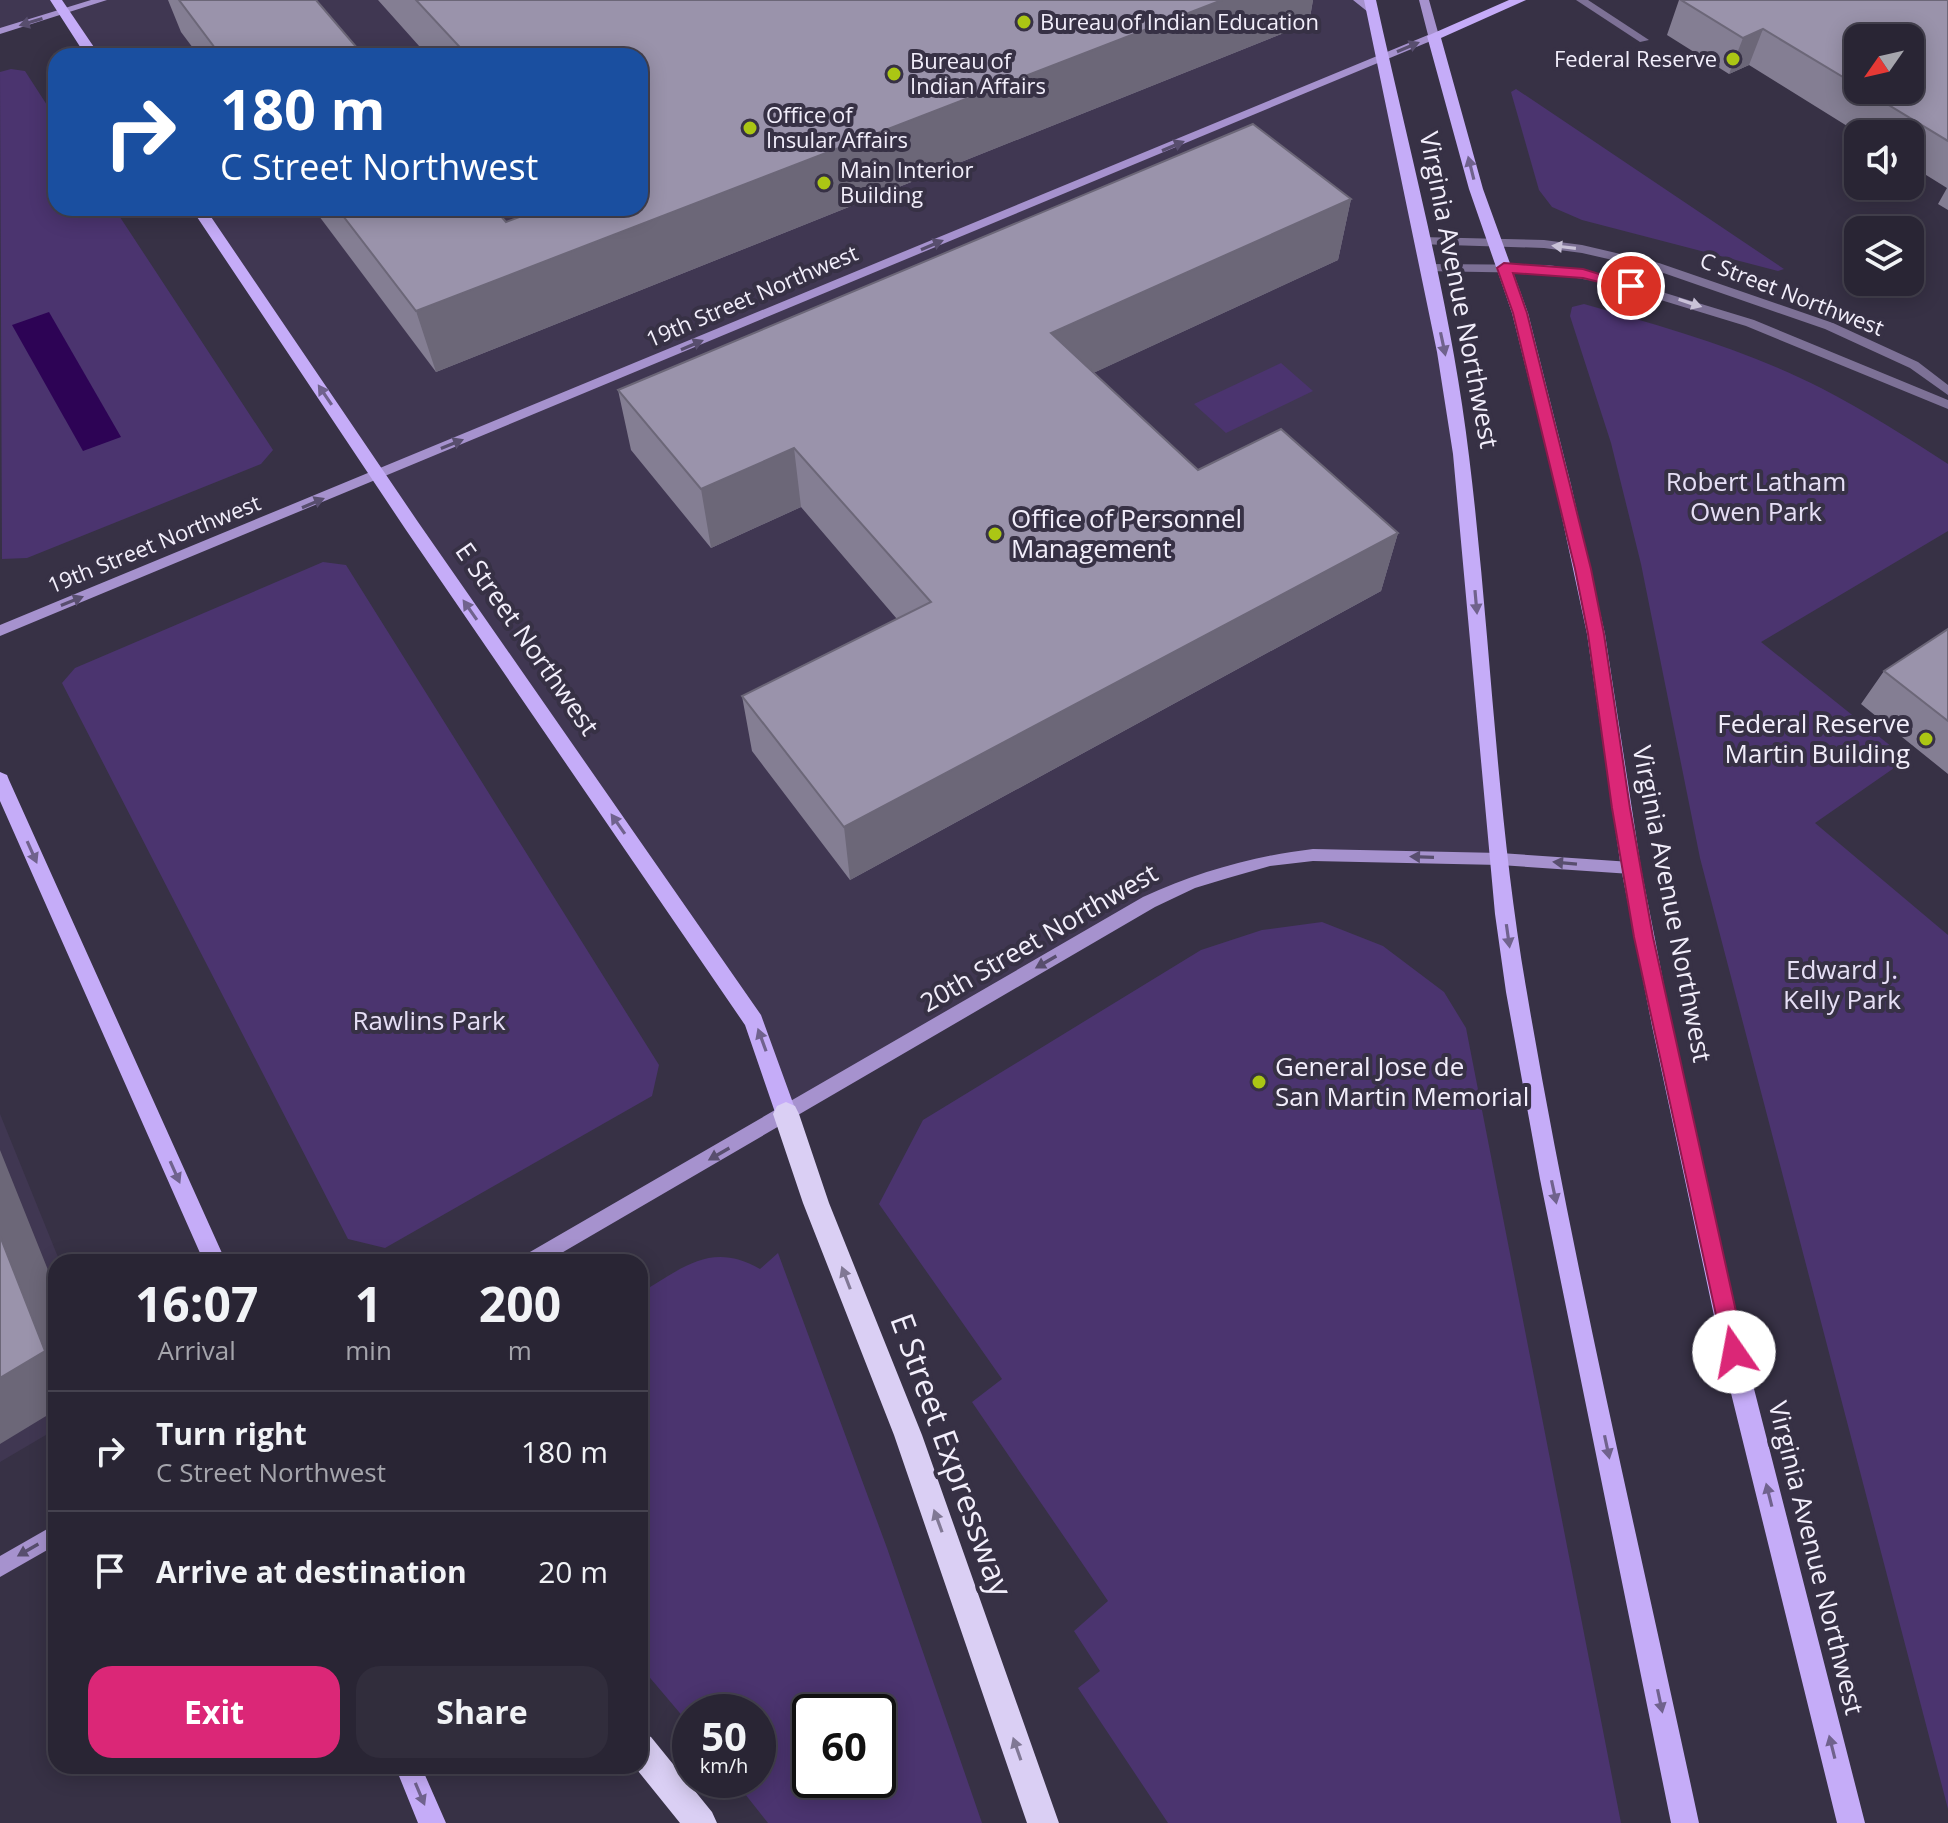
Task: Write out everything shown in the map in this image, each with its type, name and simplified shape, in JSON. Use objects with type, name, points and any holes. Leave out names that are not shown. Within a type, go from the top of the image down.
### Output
[{"type":"highway","name":"E Street Expressway","points":[[786,1114],[816,1203],[908,1435],[1043,1823]]},
{"type":"highway","points":[[648,1758],[701,1823]]},
{"type":"main road","points":[[0,31],[59,6],[102,0]]},
{"type":"main road","points":[[1358,0],[1371,5]]},
{"type":"main road","name":"Virginia Avenue Northwest","points":[[1424,0],[1476,189],[1520,313],[1586,582],[1631,868],[1659,1011],[1740,1381],[1851,1823]]},
{"type":"main road","name":"19th Street Northwest","points":[[0,631],[1520,0]]},
{"type":"main road","name":"Virginia Avenue Northwest","points":[[1371,5],[1445,352],[1465,482],[1500,859],[1516,992],[1530,1074],[1685,1823]]},
{"type":"main road","points":[[59,6],[88,48]]},
{"type":"main road","name":"E Street Northwest","points":[[203,216],[380,474],[412,526],[754,1021],[786,1114]]},
{"type":"main road","points":[[0,780],[211,1254]]},
{"type":"main road","name":"20th Street Northwest","points":[[543,1254],[1149,902],[1190,883],[1270,860],[1313,855],[1500,859],[1631,868]]},
{"type":"main road","points":[[0,1567],[48,1539]]},
{"type":"main road","points":[[411,1774],[432,1823]]},
{"type":"street","points":[[1581,0],[1644,40]]},
{"type":"street","name":"C Street Northwest","points":[[1421,241],[1495,242],[1582,249],[1655,266],[1743,294],[1872,345],[1914,365],[1948,391]]},
{"type":"street","name":"C Street Northwest","points":[[1426,268],[1504,268],[1583,273],[1657,293],[1800,342],[1948,405]]},
{"type":"shaded area","points":[[0,0],[1358,0],[1372,10],[1445,352],[1500,859],[1313,855],[1190,883],[786,1114],[761,1036],[203,216],[648,216],[648,48],[88,48],[63,12],[0,31]]},
{"type":"shaded area","points":[[49,312],[121,437],[83,451],[12,325]]},
{"type":"shaded area","points":[[0,1114],[57,1254],[48,1254],[48,1434],[0,1462]]},
{"type":"green space","points":[[11,69],[25,71],[48,107],[48,216],[119,216],[273,450],[261,464],[27,558],[2,559],[0,72]]},
{"type":"green space","points":[[1516,89],[1784,269],[1778,271],[1582,220],[1552,207],[1539,190],[1511,92]]},
{"type":"green space","points":[[1584,304],[1705,340],[1793,374],[1870,415],[1948,464],[1948,531],[1761,642],[1907,759],[1815,823],[1948,935],[1948,1809],[1700,858],[1641,564],[1611,443],[1570,316],[1572,307]]},
{"type":"green space","points":[[1281,363],[1313,391],[1226,433],[1194,404]]},
{"type":"green space","name":"Rawlins Park","points":[[323,562],[346,565],[659,1065],[652,1096],[385,1248],[348,1239],[62,683],[75,668]]},
{"type":"green space","points":[[1322,922],[1383,946],[1444,992],[1466,1028],[1621,1823],[1168,1823],[1078,1688],[1100,1671],[1074,1631],[1108,1601],[972,1402],[1002,1379],[879,1204],[923,1120],[1201,950],[1262,930]]},
{"type":"green space","points":[[778,1253],[887,1548],[982,1823],[768,1823],[748,1798],[776,1798],[776,1694],[672,1694],[672,1704],[648,1675],[648,1288],[698,1261],[727,1257],[760,1269]]},
{"type":"building","points":[[179,0],[316,0],[357,48],[215,48]]},
{"type":"building","points":[[416,0],[1222,0],[416,311],[343,216],[501,216],[506,222],[522,216],[648,216],[648,48],[461,48]]},
{"type":"building","points":[[1681,0],[1948,0],[1948,141],[1924,126],[1924,120],[1913,120],[1887,104],[1924,104],[1924,24],[1844,24],[1844,78],[1763,29],[1743,38]]},
{"type":"building","name":"Office of Personnel Management","points":[[1253,124],[1351,199],[1051,333],[1198,470],[1281,429],[1398,533],[844,827],[742,696],[931,602],[794,448],[701,489],[618,390]]},
{"type":"building","points":[[1948,629],[1948,721],[1884,671]]},
{"type":"building","points":[[0,1236],[45,1351],[0,1378]]},
{"type":"place","name":"Bureau of Indian Education","points":[[1024,22]]},
{"type":"place","name":"Federal Reserve","points":[[1733,59]]},
{"type":"place","name":"Bureau of Indian Affairs","points":[[894,74]]},
{"type":"place","name":"Office of Insular Affairs","points":[[750,128]]},
{"type":"place","name":"Main Interior Building","points":[[824,183]]},
{"type":"place","name":"Office of Personnel Management","points":[[995,534]]},
{"type":"place","name":"Federal Reserve Martin Building","points":[[1926,739]]},
{"type":"place","name":"General Jose de San Martin Memorial","points":[[1259,1082]]},
{"type":"route","points":[[1631,286],[1583,273],[1504,268],[1520,313],[1583,569],[1643,937],[1734,1352]]},
{"type":"park label","name":"Robert Latham Owen Park","points":[[1756,497]]},
{"type":"park label","name":"Edward J. Kelly Park","points":[[1842,985]]}]
